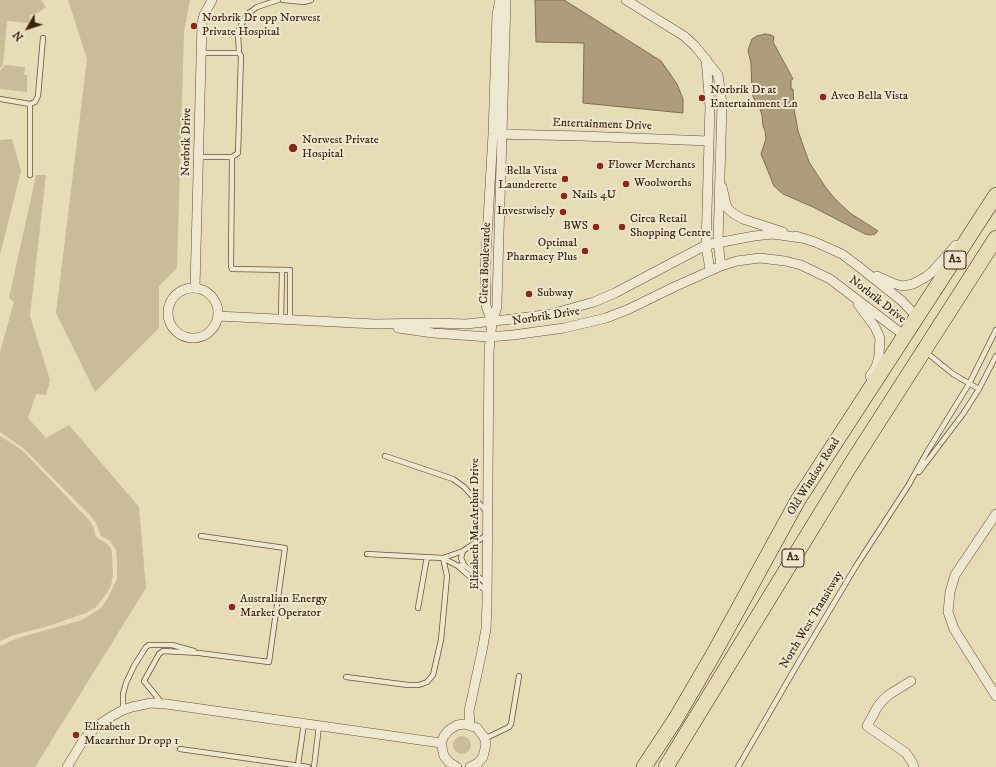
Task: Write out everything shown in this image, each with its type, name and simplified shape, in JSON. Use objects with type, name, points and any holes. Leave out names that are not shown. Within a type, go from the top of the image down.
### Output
[{"type":"highway","name":"Old Windsor Road","points":[[644,767],[675,720],[713,655],[798,500],[918,318],[994,198]]},
{"type":"highway","name":"Old Windsor Road","points":[[666,767],[835,489],[996,238]]},
{"type":"highway","points":[[918,318],[923,330],[924,351]]},
{"type":"highway","points":[[905,336],[924,351]]},
{"type":"street","name":"Norbrik Drive","points":[[195,287],[202,23],[204,15],[212,0]]},
{"type":"street","name":"Circa Boulevarde","points":[[492,322],[498,301],[497,14],[500,0]]},
{"type":"street","name":"Circa Boulevarde","points":[[492,322],[486,306],[485,272],[497,134],[506,0]]},
{"type":"street","name":"Norbrik Drive","points":[[626,0],[684,36],[695,46],[715,70],[720,82],[722,104],[718,242],[721,266]]},
{"type":"street","points":[[706,59],[709,100],[706,246],[710,270]]},
{"type":"street","name":"Entertainment Drive","points":[[497,134],[709,142]]},
{"type":"street","name":"Norbrik Drive","points":[[719,176],[728,210],[743,219],[801,238],[842,254],[902,301],[918,318]]},
{"type":"street","points":[[858,266],[886,281],[895,284],[903,286],[918,282],[926,277],[943,261],[994,198]]},
{"type":"street","name":"Norbrik Drive","points":[[218,316],[375,324],[466,324],[492,322],[551,314],[594,302],[633,284],[688,254],[718,242],[767,235],[801,238]]},
{"type":"street","name":"Norbrik Drive","points":[[375,324],[433,333],[489,337],[558,329],[606,318],[629,309],[710,270],[737,261],[760,258],[801,265],[815,271],[842,288],[905,336]]},
{"type":"street","points":[[195,287],[212,297],[216,305],[218,316],[212,329],[206,335],[195,338],[186,338],[178,334],[170,325],[168,308],[171,300],[176,294],[195,287]]},
{"type":"street","points":[[798,500],[876,367],[879,356],[880,338],[875,327],[859,306],[842,288]]},
{"type":"street","name":"Elizabeth MacArthur Drive","points":[[470,725],[469,711],[486,629],[489,337],[492,322]]},
{"type":"street","points":[[996,514],[955,575],[950,592],[948,612],[954,629],[996,696]]},
{"type":"street","points":[[911,681],[884,699],[878,706],[867,726],[906,753],[914,767]]},
{"type":"street","points":[[67,767],[74,754],[88,735],[97,726],[123,710],[141,705],[162,704],[442,743]]},
{"type":"street","points":[[457,767],[449,762],[444,756],[442,743],[444,736],[449,730],[457,725],[470,725],[477,728],[484,739],[485,750],[483,757],[475,766]]},
{"type":"lane","points":[[199,157],[232,157],[239,151],[241,56],[239,53],[238,32],[246,15],[257,7],[278,0]]},
{"type":"lane","points":[[283,0],[304,2],[311,0]]},
{"type":"lane","points":[[0,100],[30,104],[35,102],[38,96],[43,38]]},
{"type":"lane","points":[[201,53],[239,53]]},
{"type":"lane","points":[[30,104],[30,175]]},
{"type":"lane","points":[[232,157],[231,266],[232,269],[290,270],[285,320]]},
{"type":"lane","points":[[282,270],[285,320]]},
{"type":"lane","name":"North West Transitway","points":[[738,767],[797,664],[856,566],[908,486],[969,384],[996,330]]},
{"type":"lane","points":[[924,351],[953,374],[979,389]]},
{"type":"lane","name":"North West Transitway","points":[[908,486],[963,414],[979,389],[996,356]]},
{"type":"lane","points":[[385,456],[453,479],[464,487],[488,513]]},
{"type":"lane","points":[[367,554],[443,558],[463,551],[488,534]]},
{"type":"lane","points":[[162,704],[144,681],[159,654],[163,651],[168,650],[199,653],[269,662],[285,548],[201,536]]},
{"type":"lane","points":[[463,551],[461,558],[464,565],[487,588]]},
{"type":"lane","points":[[418,608],[427,557]]},
{"type":"lane","points":[[443,558],[458,566],[487,588]]},
{"type":"lane","points":[[346,677],[419,685],[427,682],[433,675],[441,640],[447,576],[443,558]]},
{"type":"lane","points":[[458,566],[464,565]]},
{"type":"lane","points":[[123,710],[123,694],[126,683],[134,666],[147,646],[172,645],[199,653]]},
{"type":"lane","points":[[484,739],[509,727],[512,724],[519,676]]},
{"type":"lane","points":[[298,765],[304,723]]},
{"type":"lane","points":[[314,767],[319,726]]},
{"type":"lane","points":[[180,749],[308,767]]},
{"type":"shaded area","points":[[0,0],[41,0],[46,7],[39,12],[30,15],[29,23],[7,21],[3,65],[0,68]]},
{"type":"shaded area","points":[[68,0],[190,0],[184,32],[177,268],[159,286],[159,328],[95,392],[56,313],[87,59]]},
{"type":"shaded area","points":[[535,0],[564,0],[661,61],[677,84],[683,99],[683,113],[583,103],[584,43],[536,42]]},
{"type":"shaded area","points":[[765,34],[774,37],[773,42],[793,79],[791,80],[791,89],[793,89],[794,109],[798,131],[809,162],[826,188],[836,200],[850,213],[878,231],[875,234],[865,234],[813,207],[783,194],[774,186],[761,154],[766,139],[765,131],[760,109],[752,94],[751,63],[748,50],[752,39]]},
{"type":"shaded area","points":[[5,65],[25,67],[24,75],[27,75],[27,92],[0,89],[0,71]]},
{"type":"shaded area","points":[[12,139],[21,171],[0,255],[0,140]]},
{"type":"shaded area","points":[[36,175],[46,175],[30,316],[50,380],[46,395],[36,394],[28,418],[46,438],[69,425],[139,507],[146,588],[35,767],[0,767],[0,646],[18,638],[82,620],[101,608],[108,598],[117,579],[116,550],[109,540],[101,536],[96,523],[90,515],[23,448],[0,432],[0,352],[14,302],[9,298]]},
{"type":"shaded area","points":[[0,436],[22,450],[89,520],[93,526],[96,537],[111,548],[113,574],[111,586],[104,597],[96,607],[86,613],[45,627],[14,635],[0,641]]},
{"type":"shaded area","points":[[458,736],[466,736],[471,741],[469,752],[466,754],[458,754],[453,749],[453,741]]},
{"type":"place","name":"Norbrik Dr opp Norwest Private Hospital","points":[[194,26]]},
{"type":"place","name":"Aveo Bella Vista","points":[[823,97]]},
{"type":"place","name":"Norbrik Dr at Entertainment Ln","points":[[702,98]]},
{"type":"place","name":"Norwest Private Hospital","points":[[293,148]]},
{"type":"place","name":"Flower Merchants","points":[[600,166]]},
{"type":"place","name":"Bella Vista Launderette","points":[[565,179]]},
{"type":"place","name":"Woolworths","points":[[626,184]]},
{"type":"place","name":"Nails 4U","points":[[564,196]]},
{"type":"place","name":"Investwisely","points":[[563,212]]},
{"type":"place","name":"BWS","points":[[596,227]]},
{"type":"place","name":"Circa Retail Shopping Centre","points":[[622,227]]},
{"type":"place","name":"Optimal Pharmacy Plus","points":[[585,251]]},
{"type":"place","name":"Subway","points":[[529,294]]},
{"type":"place","name":"Australian Energy Market Operator","points":[[232,607]]},
{"type":"place","name":"Elizabeth Macarthur Dr opp 1","points":[[76,735]]}]
